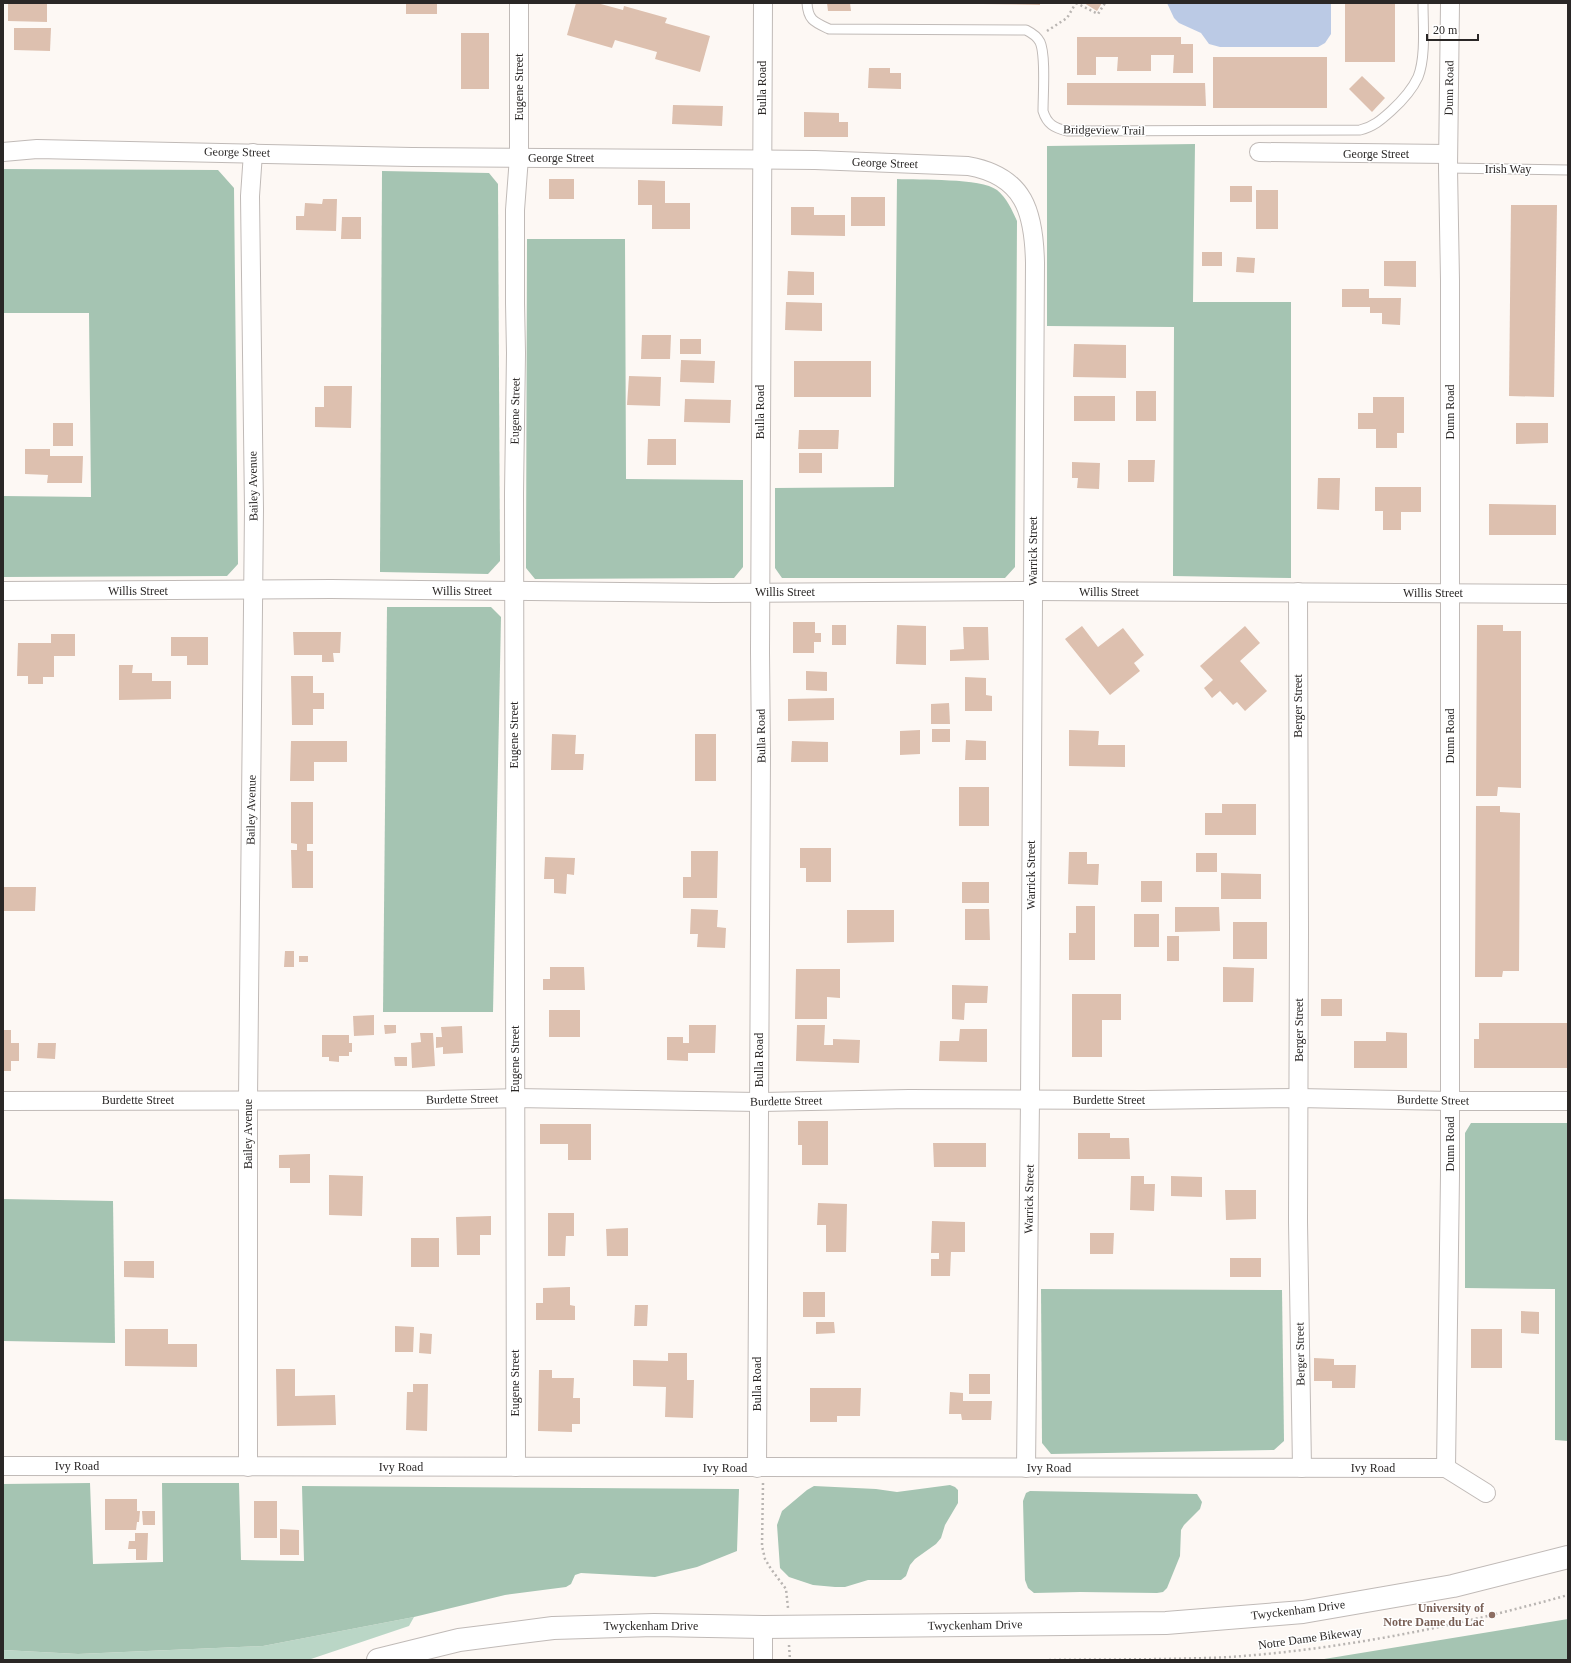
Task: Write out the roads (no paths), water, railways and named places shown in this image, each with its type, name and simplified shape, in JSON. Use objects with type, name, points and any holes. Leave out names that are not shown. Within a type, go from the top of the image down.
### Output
[{"type":"street","name":"Eugene Street","points":[[516,1467],[514,493],[516,353],[515,210],[519,157],[519,3]]},
{"type":"street","name":"Bulla Road","points":[[760,1468],[758,1102],[761,762],[760,652],[763,3]]},
{"type":"street","name":"Dunn Road","points":[[1446,1468],[1450,1175],[1451,704],[1449,593],[1450,295],[1448,161],[1450,3]]},
{"type":"street","name":"George Street","points":[[3,152],[37,149],[412,157],[815,160],[968,166],[982,169],[996,175],[1009,184],[1022,198],[1030,217],[1034,236],[1035,282]]},
{"type":"street","name":"George Street","points":[[1259,152],[1448,161]]},
{"type":"street","name":"Bailey Avenue","points":[[248,1467],[248,1099],[254,509],[250,196],[253,153]]},
{"type":"street","name":"Warrick Street","points":[[1026,1468],[1030,1100],[1035,282]]},
{"type":"street","name":"Willis Street","points":[[3,592],[515,590],[1568,594]]},
{"type":"street","name":"Berger Street","points":[[1298,592],[1298,1222],[1302,1468]]},
{"type":"street","name":"Burdette Street","points":[[3,1100],[438,1100],[515,1098],[758,1102],[909,1099],[1030,1100],[1298,1098],[1450,1101],[1568,1101]]},
{"type":"street","name":"Ivy Road","points":[[3,1466],[1446,1468]]},
{"type":"street","points":[[1446,1468],[1486,1493]]},
{"type":"street","name":"Twyckenham Drive","points":[[378,1660],[459,1640],[553,1628],[1166,1623],[1303,1612],[1453,1586],[1568,1557]]},
{"type":"street","points":[[763,1627],[763,1660]]},
{"type":"lane","name":"Bridgeview Trail","points":[[807,3],[808,15],[816,23],[829,29],[1026,30],[1034,34],[1040,42],[1042,53],[1044,116],[1046,120],[1055,128],[1067,131],[1360,130],[1369,128],[1378,123],[1397,106],[1412,89],[1418,76],[1422,62],[1423,3]]},
{"type":"lane","name":"Irish Way","points":[[1448,161],[1568,170]]},
{"type":"water","points":[[1167,3],[1331,3],[1331,34],[1325,43],[1318,47],[1220,47],[1209,44],[1201,33],[1179,23],[1174,18]]},
{"type":"place","name":"University of Notre Dame du Lac","points":[[1492,1615]]}]
